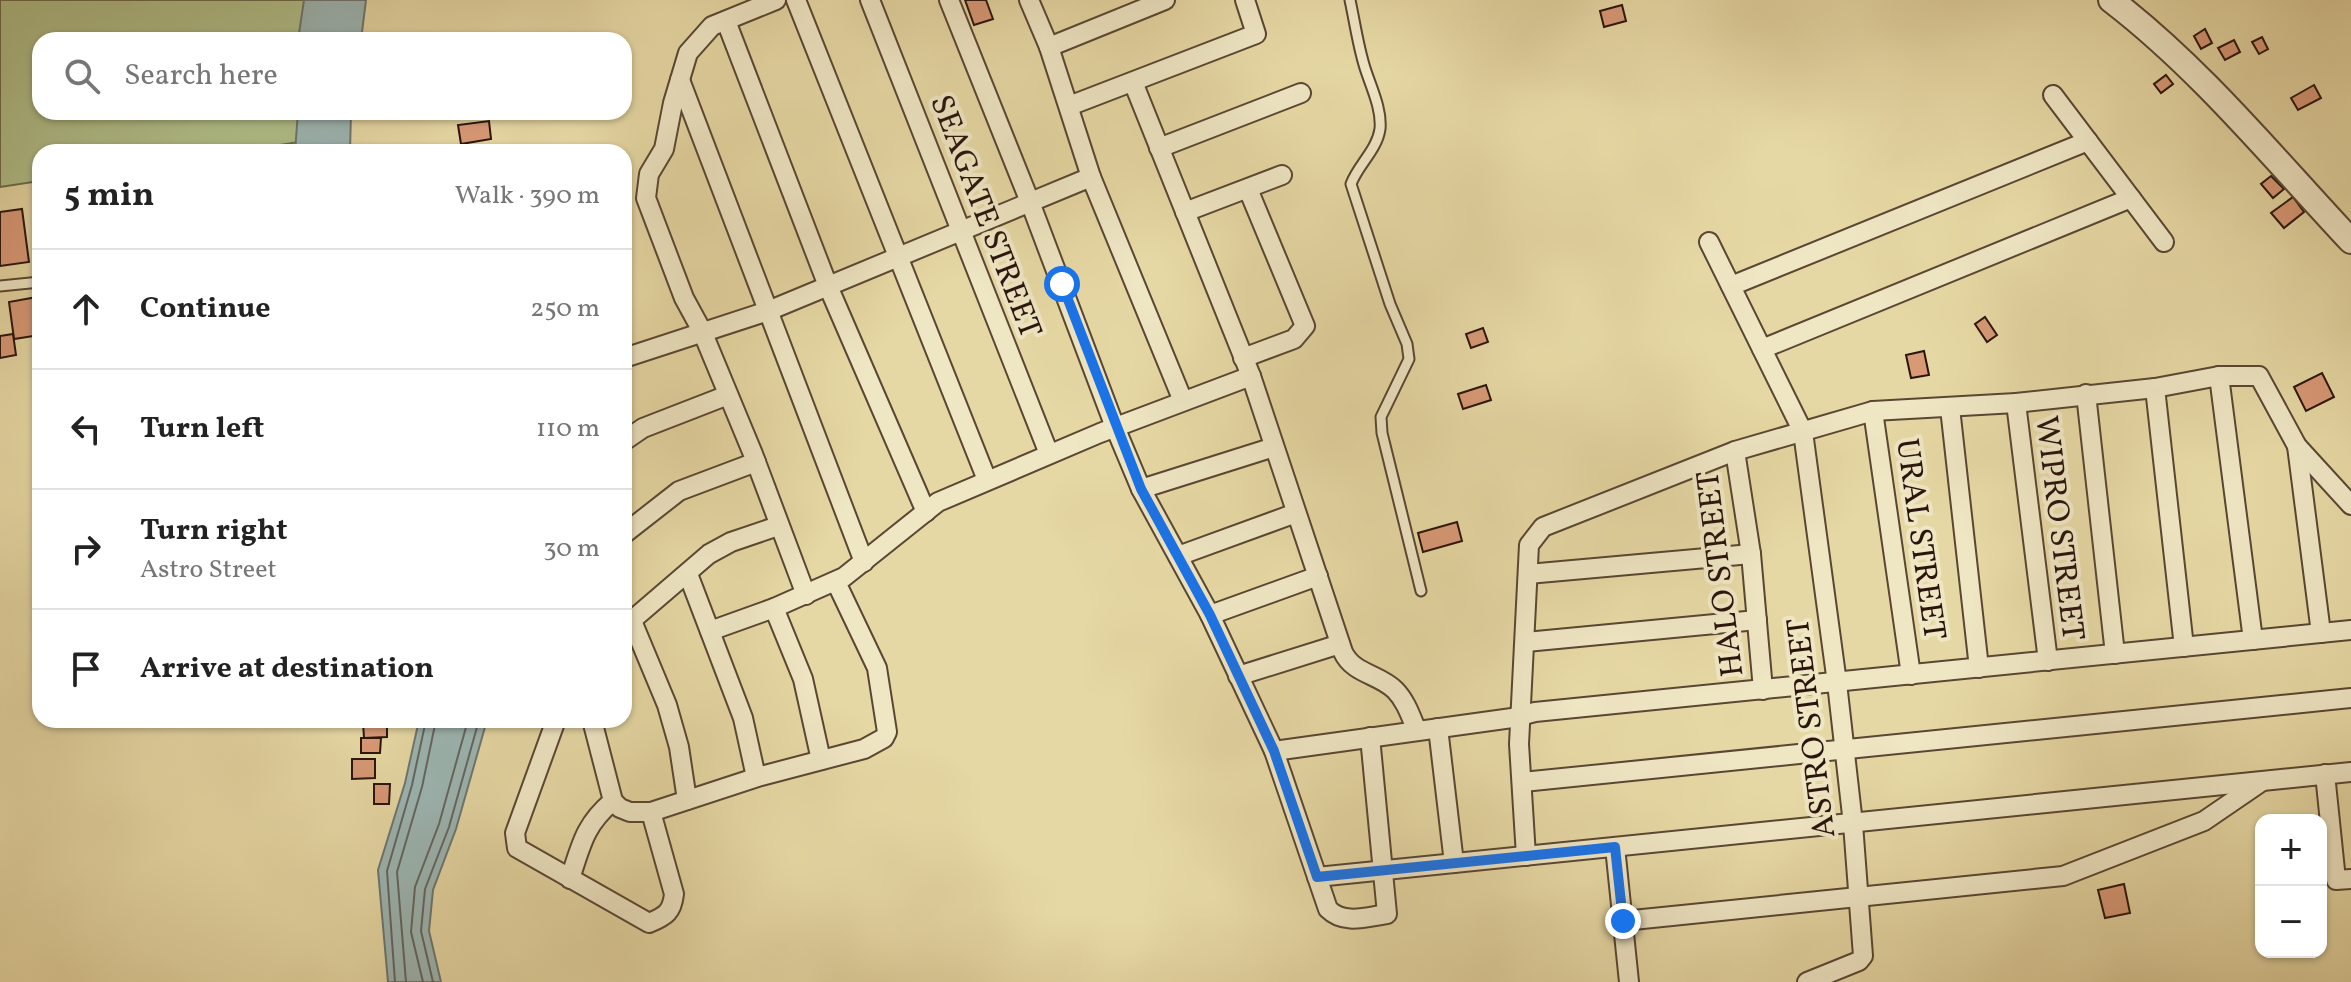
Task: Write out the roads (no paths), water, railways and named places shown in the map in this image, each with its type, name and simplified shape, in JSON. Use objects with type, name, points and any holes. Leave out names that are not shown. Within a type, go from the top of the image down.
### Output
[{"type":"street","points":[[776,0],[712,26],[688,53],[664,149],[649,174],[646,198],[684,298],[702,331],[756,462],[806,595]]},
{"type":"street","points":[[796,0],[987,480]]},
{"type":"street","name":"SEAGATE STREET","points":[[870,0],[1049,454]]},
{"type":"street","points":[[949,0],[1141,489],[1210,615],[1274,751],[1328,909],[1336,917],[1347,920],[1387,914],[1370,737]]},
{"type":"street","points":[[1029,0],[1049,47],[1091,177],[1183,401]]},
{"type":"street","points":[[1049,47],[1165,0]]},
{"type":"street","points":[[1069,106],[1256,34],[1245,0]]},
{"type":"street","points":[[2111,0],[2140,23],[2236,115],[2351,241]]},
{"type":"street","points":[[726,21],[828,286],[926,512]]},
{"type":"street","points":[[680,80],[864,562]]},
{"type":"street","points":[[1133,82],[1251,376],[1340,644],[1348,662],[1394,689],[1406,704],[1417,731]]},
{"type":"street","points":[[1159,148],[1301,93]]},
{"type":"street","points":[[2053,95],[2164,242]]},
{"type":"street","points":[[1731,286],[2088,141]]},
{"type":"street","points":[[1185,212],[1282,175]]},
{"type":"street","points":[[632,355],[768,311],[1091,177]]},
{"type":"street","points":[[1243,358],[1294,339],[1305,326],[1248,189]]},
{"type":"street","points":[[1762,349],[2131,198]]},
{"type":"street","name":"ASTRO STREET","points":[[1709,242],[1803,432],[1837,683],[1853,824],[1863,956],[1859,961],[1807,982]]},
{"type":"street","points":[[710,631],[836,582],[938,502],[1115,427],[1251,376]]},
{"type":"street","points":[[2219,376],[2253,640]]},
{"type":"street","points":[[1526,856],[1519,744],[1529,545],[1543,527],[1735,451],[1873,411],[2016,403],[2155,388],[2219,376],[2259,376],[2297,446],[2351,505]]},
{"type":"street","points":[[2155,388],[2184,647]]},
{"type":"street","points":[[2086,394],[2115,654]]},
{"type":"street","points":[[632,436],[643,428],[728,395]]},
{"type":"street","name":"WIPRO STREET","points":[[2016,403],[2048,661]]},
{"type":"street","points":[[1950,408],[1979,668]]},
{"type":"street","name":"URAL STREET","points":[[1873,411],[1911,675]]},
{"type":"street","points":[[2297,446],[2321,633]]},
{"type":"street","points":[[1141,489],[1274,447]]},
{"type":"street","name":"HALO STREET","points":[[1735,451],[1751,554],[1763,690]]},
{"type":"street","points":[[632,528],[679,491],[756,462]]},
{"type":"street","points":[[1178,556],[1296,513]]},
{"type":"street","points":[[632,621],[709,554],[731,542],[778,526]]},
{"type":"street","points":[[1528,574],[1751,554]]},
{"type":"street","points":[[688,574],[743,718],[756,777]]},
{"type":"street","points":[[1210,615],[1318,576]]},
{"type":"street","points":[[594,728],[613,801],[630,812],[651,812],[756,777],[864,749],[884,738],[887,732],[877,668],[836,582]]},
{"type":"street","points":[[774,608],[803,679],[821,760]]},
{"type":"street","points":[[1526,642],[1757,620]]},
{"type":"street","points":[[1274,751],[1512,718],[1522,714],[2351,630]]},
{"type":"street","points":[[632,632],[667,705],[679,747],[687,800]]},
{"type":"street","points":[[1238,676],[1340,644]]},
{"type":"street","points":[[1523,782],[2351,698]]},
{"type":"street","points":[[553,728],[515,833],[517,848],[649,923],[669,913],[674,894],[651,812]]},
{"type":"street","points":[[1438,728],[1454,863]]},
{"type":"street","points":[[1317,877],[2351,772]]},
{"type":"street","points":[[2325,774],[2342,852],[2336,880],[2351,879]]},
{"type":"street","points":[[1623,921],[2063,876],[2204,821],[2264,781]]},
{"type":"street","points":[[570,879],[587,827],[613,801]]},
{"type":"street","points":[[1615,847],[1629,982]]},
{"type":"lane","points":[[1350,0],[1364,66],[1378,107],[1380,127],[1376,143],[1356,170],[1351,184],[1390,304],[1407,344],[1409,359],[1381,417],[1382,433],[1421,591]]},
{"type":"lane","points":[[0,286],[32,283]]},
{"type":"water","points":[[304,0],[366,0],[362,32],[299,32]]},
{"type":"water","points":[[297,120],[351,120],[350,144],[296,144]]},
{"type":"water","points":[[417,728],[485,728],[456,829],[433,890],[429,931],[441,982],[388,982],[378,870],[405,783]]}]
